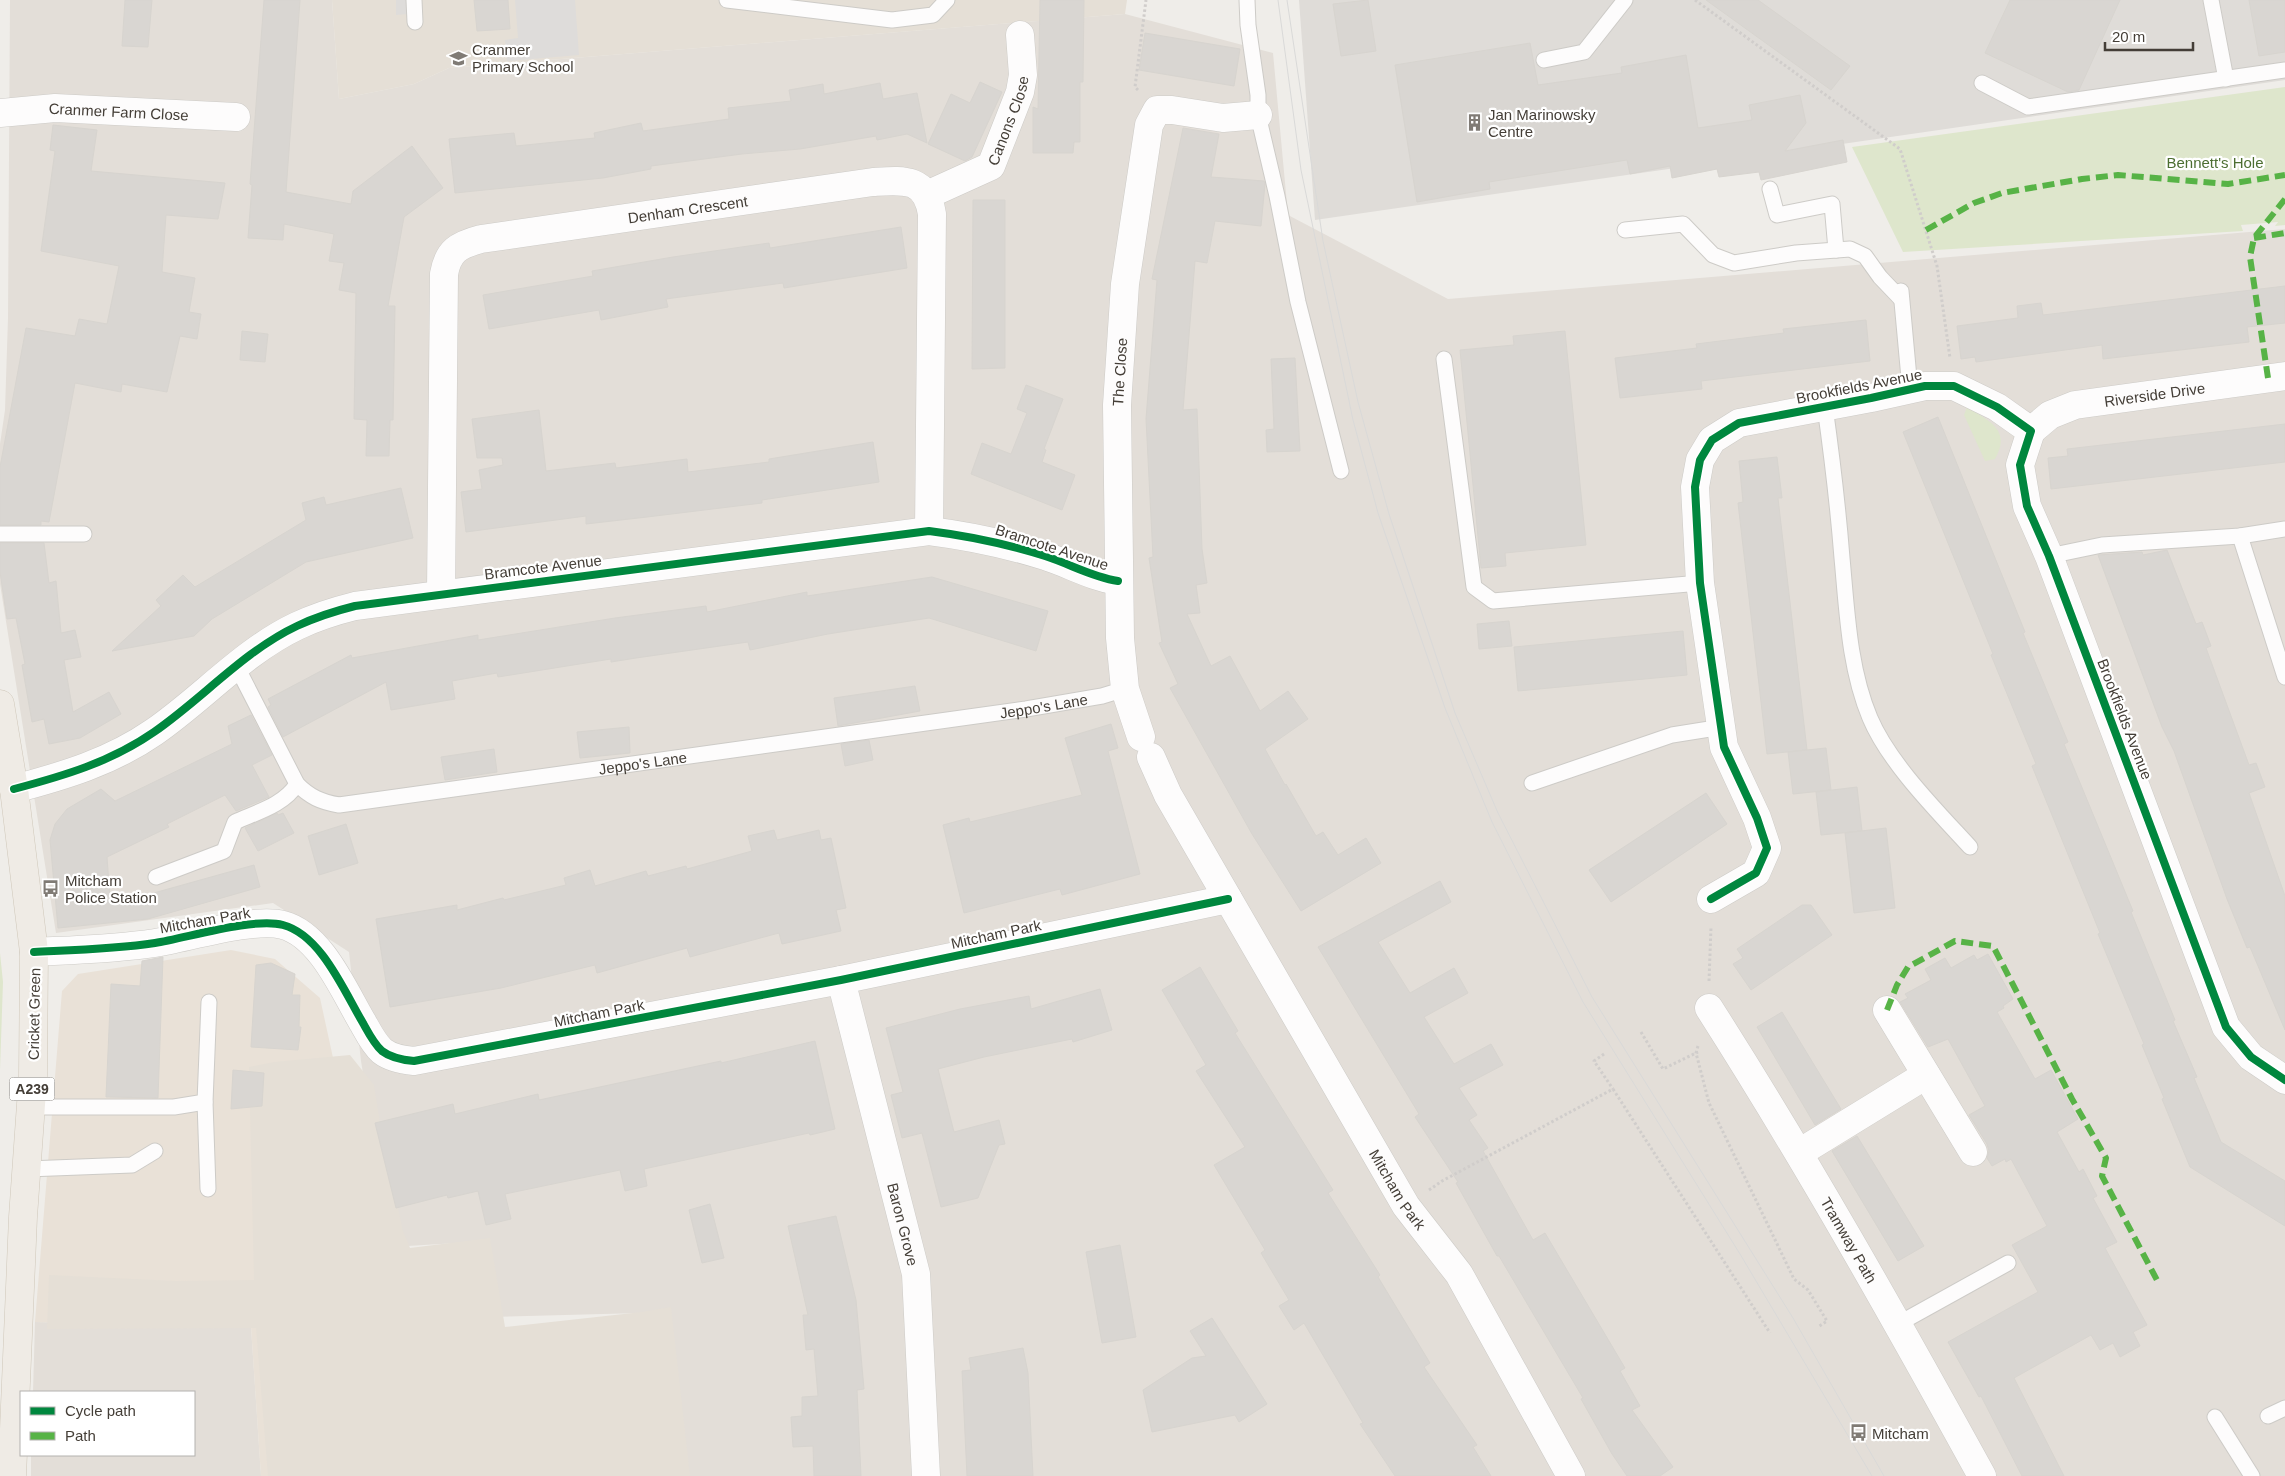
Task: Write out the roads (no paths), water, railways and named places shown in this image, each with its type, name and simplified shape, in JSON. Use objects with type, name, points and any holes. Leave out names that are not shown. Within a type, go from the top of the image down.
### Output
[{"type":"main road","name":"Cricket Green","points":[[0,704],[14,789],[34,952],[31,1107],[12,1476]]},
{"type":"street","name":"Canons Close","points":[[927,194],[991,166],[1020,92],[1023,75],[1020,35]]},
{"type":"street","name":"Cranmer Farm Close","points":[[0,113],[55,108],[236,117]]},
{"type":"street","name":"The Close","points":[[1146,747],[1125,689],[1120,638],[1116,405],[1125,284],[1149,125],[1157,110],[1172,110],[1224,118],[1258,115]]},
{"type":"street","name":"Denham Crescent","points":[[441,594],[444,274],[446,262],[459,247],[481,239],[872,182],[903,180],[911,182],[927,194]]},
{"type":"street","points":[[927,194],[932,214],[929,531]]},
{"type":"street","name":"Riverside Drive","points":[[2031,431],[2050,415],[2075,405],[2285,376]]},
{"type":"street","name":"Brookfields Avenue","points":[[1711,899],[1756,873],[1767,848],[1757,818],[1724,747],[1700,583],[1695,487],[1700,460],[1712,440],[1739,423],[1925,386],[1954,386],[1997,407],[2031,431],[2020,465],[2027,506],[2049,556],[2226,1027],[2251,1057],[2285,1080]]},
{"type":"street","name":"Bramcote Avenue","points":[[14,789],[66,775],[126,749],[194,703],[237,667],[280,636],[323,615],[355,606],[929,531],[970,536],[1009,546],[1048,557],[1090,574],[1118,581]]},
{"type":"street","name":"Mitcham Park","points":[[1146,747],[1168,795],[1406,1206],[1459,1274],[1571,1476]]},
{"type":"street","name":"Mitcham Park","points":[[34,952],[118,948],[157,943],[249,925],[269,923],[284,925],[310,941],[325,959],[372,1038],[382,1051],[396,1058],[414,1061],[841,980],[1228,899]]},
{"type":"street","name":"Baron Grove","points":[[841,980],[916,1274],[926,1476]]},
{"type":"street","name":"Tramway Path","points":[[1709,1008],[1799,1153],[1898,1324],[1982,1476]]},
{"type":"street","points":[[1887,1010],[1973,1152]]},
{"type":"street","points":[[1799,1153],[1926,1075]]},
{"type":"lane","points":[[414,0],[415,22]]},
{"type":"lane","points":[[727,0],[892,20],[933,15],[947,0]]},
{"type":"lane","points":[[1247,0],[1248,25],[1258,95],[1258,115],[1277,196],[1298,302],[1341,471]]},
{"type":"lane","points":[[1544,60],[1584,52],[1625,0]]},
{"type":"lane","points":[[2211,0],[2226,79]]},
{"type":"lane","points":[[1982,83],[2028,107],[2285,70]]},
{"type":"lane","points":[[1770,188],[1777,215],[1832,204],[1836,250]]},
{"type":"lane","points":[[1625,230],[1683,224],[1712,255],[1734,263],[1796,253],[1850,248],[1865,256],[1880,277],[1901,292],[1910,389]]},
{"type":"lane","points":[[1444,359],[1474,587],[1493,601],[1700,583]]},
{"type":"lane","points":[[1825,407],[1835,481],[1847,611],[1856,675],[1870,718],[1880,738],[1906,774],[1970,847]]},
{"type":"lane","points":[[2049,556],[2102,546],[2240,536],[2285,529]]},
{"type":"lane","points":[[0,534],[84,534]]},
{"type":"lane","points":[[2240,536],[2285,677]]},
{"type":"lane","name":"Jeppo's Lane","points":[[237,667],[297,784],[307,795],[322,802],[339,805],[1026,708],[1102,696],[1125,689]]},
{"type":"lane","points":[[1532,783],[1672,735],[1722,728]]},
{"type":"lane","points":[[156,878],[224,851],[235,822],[283,800],[291,794],[297,784]]},
{"type":"lane","points":[[208,1189],[205,1102],[209,1002]]},
{"type":"lane","points":[[31,1107],[174,1107],[205,1102]]},
{"type":"lane","points":[[27,1169],[132,1164],[155,1151]]},
{"type":"lane","points":[[1898,1324],[2008,1263]]},
{"type":"lane","points":[[2268,1416],[2285,1408]]},
{"type":"lane","points":[[2215,1417],[2252,1476]]},
{"type":"tram line","points":[[1278,0],[1301,170],[1353,420],[1378,513],[1445,708],[1492,822],[1583,1002],[1740,1254],[1872,1476]]},
{"type":"tram line","points":[[1287,0],[1323,241],[1358,402],[1389,514],[1455,713],[1498,813],[1592,997],[1793,1318],[1884,1476]]},
{"type":"place","name":"Cranmer Primary School","points":[[458,58]]},
{"type":"place","name":"Jan Marinowsky Centre","points":[[1474,123]]},
{"type":"place","name":"Mitcham Police Station","points":[[51,889]]},
{"type":"place","name":"Mitcham","points":[[1858,1433]]},
{"type":"park label","name":"Bennett's Hole","points":[[2215,162]]}]
